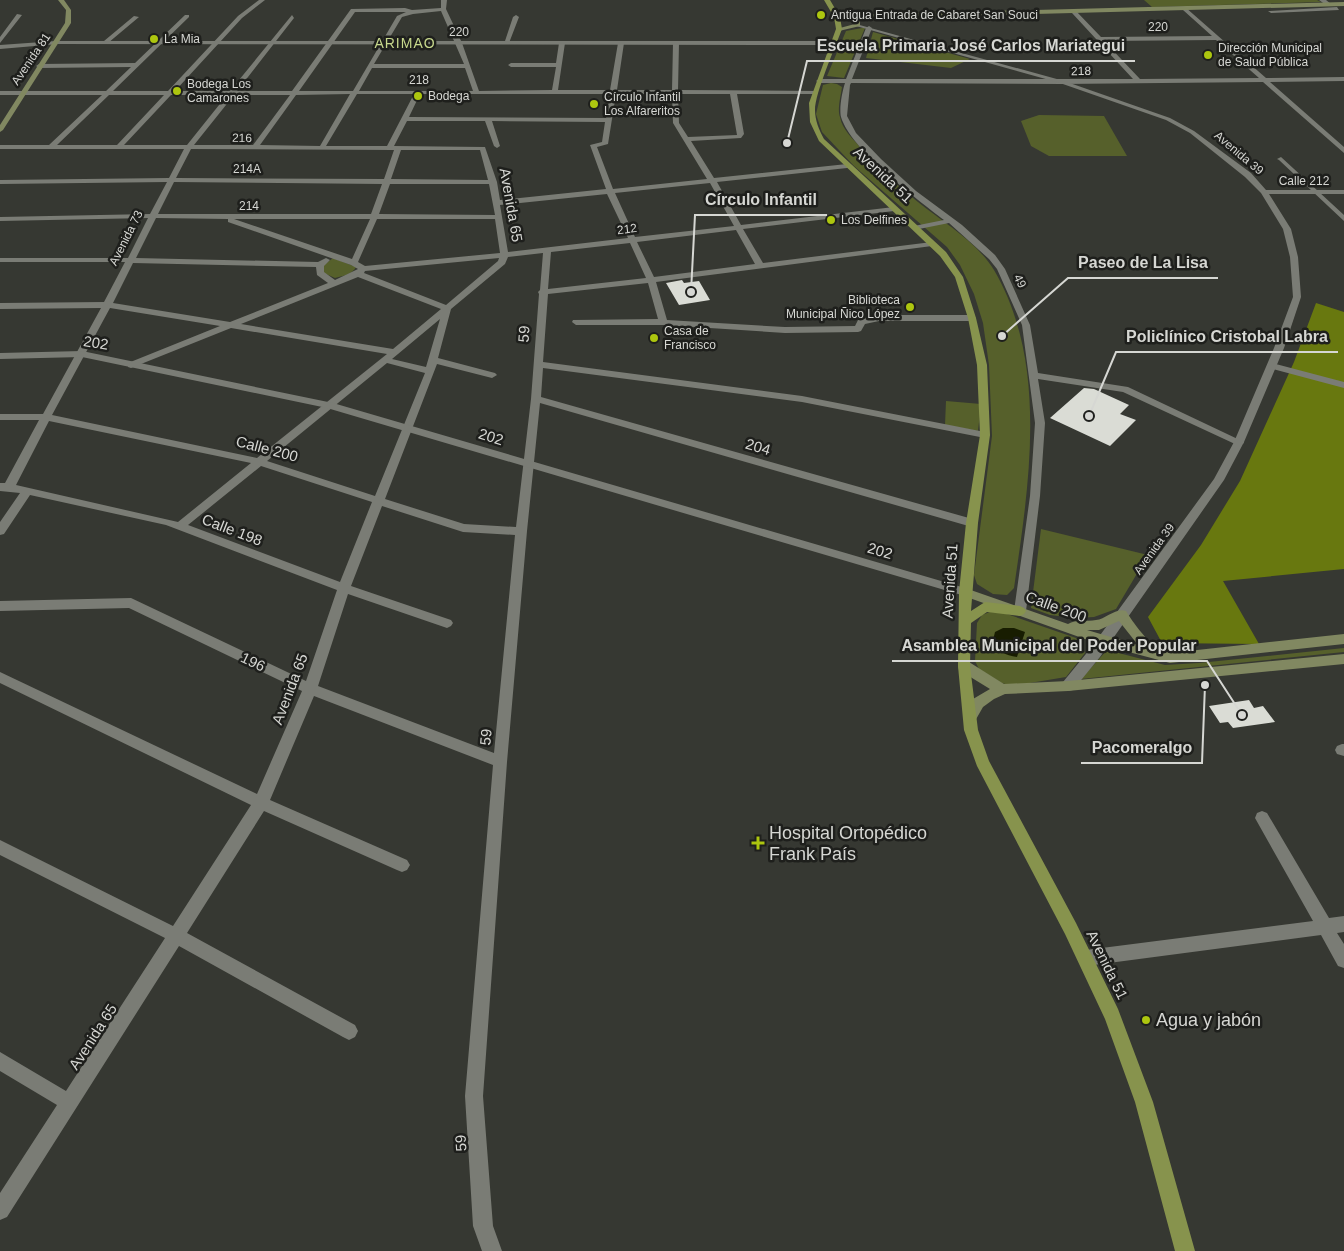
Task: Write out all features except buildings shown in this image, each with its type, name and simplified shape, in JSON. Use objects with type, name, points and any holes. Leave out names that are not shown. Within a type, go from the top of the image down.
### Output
[{"type":"main road","name":"Avenida 81","points":[[0,130],[23,91],[68,23],[70,12],[66,4],[61,0]]},
{"type":"main road","points":[[827,0],[837,17],[839,28],[858,23],[865,17]]},
{"type":"main road","points":[[837,17],[1344,4]]},
{"type":"main road","points":[[847,17],[858,23]]},
{"type":"main road","name":"Avenida 51","points":[[839,28],[815,92],[811,111],[814,126],[821,140],[847,166],[917,228],[954,268],[972,318],[982,365],[985,435],[972,524],[965,592],[964,666],[970,730],[982,762],[1086,958],[1112,1016],[1133,1070],[1185,1251]]},
{"type":"main road","name":"Calle 200","points":[[965,592],[1104,641],[1170,658],[1344,639]]},
{"type":"main road","points":[[965,621],[985,607],[1020,611]]},
{"type":"main road","points":[[1058,624],[1081,627],[1099,625],[1122,614],[1134,633],[1149,647],[1170,658]]},
{"type":"main road","points":[[970,717],[978,703],[989,695],[1004,689],[1068,686],[1344,659]]},
{"type":"main road","points":[[964,666],[993,685],[1004,689]]},
{"type":"street","points":[[119,147],[240,17],[262,0]]},
{"type":"street","points":[[444,0],[443,9],[459,43],[476,92]]},
{"type":"street","points":[[1322,0],[1344,12]]},
{"type":"street","points":[[1185,8],[1344,151]]},
{"type":"street","points":[[321,149],[400,16],[412,12],[443,9]]},
{"type":"street","points":[[1271,11],[1337,9]]},
{"type":"street","points":[[254,149],[353,10],[405,10],[412,12]]},
{"type":"street","points":[[1074,12],[1138,81]]},
{"type":"street","points":[[0,42],[19,15]]},
{"type":"street","points":[[52,146],[187,16]]},
{"type":"street","points":[[106,42],[136,17]]},
{"type":"street","name":"Avenida 73","points":[[5,487],[82,354],[188,148],[292,17]]},
{"type":"street","points":[[506,43],[516,17]]},
{"type":"street","name":"Avenida 39","points":[[858,23],[869,28],[1062,82],[1168,119],[1192,132],[1222,153],[1264,192],[1287,229],[1294,257],[1296,297],[1272,366],[1239,442],[1219,480],[1104,641],[1068,686]]},
{"type":"street","name":"49","points":[[869,28],[847,83],[844,116],[853,134],[878,161],[913,193],[992,256],[1026,325],[1040,423],[1035,496],[1020,611]]},
{"type":"street","name":"220","points":[[1099,39],[1218,38]]},
{"type":"street","name":"220","points":[[0,47],[106,42],[832,43]]},
{"type":"street","points":[[555,91],[562,43]]},
{"type":"street","points":[[622,43],[605,144],[593,145],[610,191],[651,280],[663,322]]},
{"type":"street","points":[[676,43],[676,123],[712,180],[760,266]]},
{"type":"street","points":[[39,66],[137,65]]},
{"type":"street","points":[[511,65],[559,65]]},
{"type":"street","points":[[369,66],[467,66]]},
{"type":"street","name":"218","points":[[819,81],[847,83],[1344,79]]},
{"type":"street","name":"218","points":[[0,93],[23,91],[815,92]]},
{"type":"street","points":[[389,149],[418,92]]},
{"type":"street","points":[[686,139],[739,137],[741,134],[733,92]]},
{"type":"street","points":[[404,119],[609,120]]},
{"type":"street","points":[[488,119],[497,146]]},
{"type":"street","name":"216","points":[[0,147],[483,148]]},
{"type":"street","name":"Avenida 65","points":[[0,1210],[261,803],[310,689],[344,588],[432,366],[447,308],[502,262],[504,255],[497,203],[483,148]]},
{"type":"street","points":[[354,263],[374,218],[398,149]]},
{"type":"street","points":[[1281,159],[1318,192],[1344,219]]},
{"type":"street","points":[[497,203],[847,166]]},
{"type":"street","name":"214A","points":[[0,182],[172,180],[493,182]]},
{"type":"street","name":"Calle 212","points":[[1264,192],[1344,192]]},
{"type":"street","name":"212","points":[[131,365],[360,271],[894,209]]},
{"type":"street","name":"214","points":[[0,219],[153,216],[499,217]]},
{"type":"street","points":[[180,526],[447,308],[360,271],[354,263],[220,217]]},
{"type":"street","points":[[917,228],[950,221]]},
{"type":"street","points":[[542,292],[932,244]]},
{"type":"street","name":"59","points":[[492,1251],[483,1226],[474,1096],[500,762],[521,531],[536,399],[542,292],[547,250]]},
{"type":"street","points":[[0,260],[131,260],[320,265],[332,255]]},
{"type":"street","points":[[320,265],[320,273],[334,282]]},
{"type":"street","points":[[0,306],[108,304],[394,352]]},
{"type":"street","points":[[576,322],[663,322],[785,330],[858,328],[862,322],[879,318],[972,318]]},
{"type":"street","name":"202","points":[[0,356],[82,354],[329,405],[965,592]]},
{"type":"street","points":[[385,360],[492,375]]},
{"type":"street","points":[[538,364],[802,399],[985,435]]},
{"type":"street","points":[[1272,366],[1344,385]]},
{"type":"street","points":[[1034,375],[1125,389],[1239,442]]},
{"type":"street","name":"204","points":[[536,399],[972,524]]},
{"type":"street","name":"Calle 200","points":[[0,417],[46,417],[260,462],[463,528],[521,531]]},
{"type":"street","name":"Calle 198","points":[[5,487],[180,526],[344,588],[447,623]]},
{"type":"street","points":[[0,531],[27,491]]},
{"type":"street","name":"196","points":[[0,606],[131,603],[310,689],[500,762]]},
{"type":"street","points":[[0,677],[261,803],[402,865]]},
{"type":"street","points":[[1262,818],[1344,960]]},
{"type":"street","points":[[0,847],[177,936],[349,1031]]},
{"type":"street","points":[[1086,958],[1344,924]]},
{"type":"street","points":[[0,1060],[70,1103]]},
{"type":"green space","points":[[1144,0],[1317,0],[1321,2],[1152,7]]},
{"type":"green space","points":[[865,28],[844,78],[827,76],[846,31]]},
{"type":"green space","points":[[873,32],[970,59],[951,68],[866,58]]},
{"type":"green space","points":[[831,83],[842,87],[839,114],[848,134],[895,183],[978,250],[994,270],[1011,306],[1022,345],[1028,385],[1030,426],[1029,467],[1020,549],[1014,588],[1007,595],[993,594],[977,584],[974,575],[992,436],[989,365],[983,323],[974,294],[960,265],[947,247],[854,166],[822,132],[816,114],[823,85]]},
{"type":"green space","points":[[1039,115],[1104,116],[1127,156],[1049,156],[1031,146],[1021,121]]},
{"type":"green space","points":[[333,258],[356,267],[344,276],[335,278],[324,273],[324,265]]},
{"type":"green space","points":[[1316,303],[1344,312],[1344,569],[1223,581],[1259,644],[1162,643],[1148,617],[1201,545],[1240,481],[1294,362]]},
{"type":"green space","points":[[946,401],[981,404],[978,431],[945,425]]},
{"type":"green space","points":[[1041,529],[1148,555],[1116,609],[1094,617],[1075,618],[1050,615],[1031,608]]},
{"type":"green space","points":[[990,612],[1004,613],[1076,638],[1085,653],[1066,677],[1011,686],[1002,683],[979,669],[975,661],[977,623],[982,615]]},
{"type":"green space","points":[[1344,648],[1344,652],[1081,679],[1107,650],[1165,665]]},
{"type":"shaded area","points":[[1003,628],[1014,628],[1025,632],[1017,657],[1002,652],[993,640],[995,632]]},
{"type":"place","name":"Antigua Entrada de Cabaret San Souci","points":[[821,15]]},
{"type":"place","name":"La Mia","points":[[154,39]]},
{"type":"place","name":"Dirección Municipal de Salud Pública","points":[[1208,55]]},
{"type":"place","name":"Bodega Los Camarones","points":[[177,91]]},
{"type":"place","name":"Bodega","points":[[418,96]]},
{"type":"place","name":"Círculo Infantil Los Alfareritos","points":[[594,104]]},
{"type":"place","name":"Escuela Primaria José Carlos Mariategui","points":[[787,143]]},
{"type":"place","name":"Los Delfines","points":[[831,220]]},
{"type":"place","name":"Círculo Infantil","points":[[691,292]]},
{"type":"place","name":"Biblioteca Municipal Ñico López","points":[[910,307]]},
{"type":"place","name":"Paseo de La Lisa","points":[[1002,336]]},
{"type":"place","name":"Casa de Francisco","points":[[654,338]]},
{"type":"place","name":"Policlínico Cristobal Labra","points":[[1089,416]]},
{"type":"place","name":"Pacomeralgo","points":[[1205,685]]},
{"type":"place","name":"Asamblea Municipal del Poder Popular","points":[[1242,715]]},
{"type":"place","name":"Hospital Ortopédico Frank País","points":[[758,843]]},
{"type":"place","name":"Agua y jabón","points":[[1146,1020]]},
{"type":"district","name":"ARIMAO","points":[[405,43]]}]
